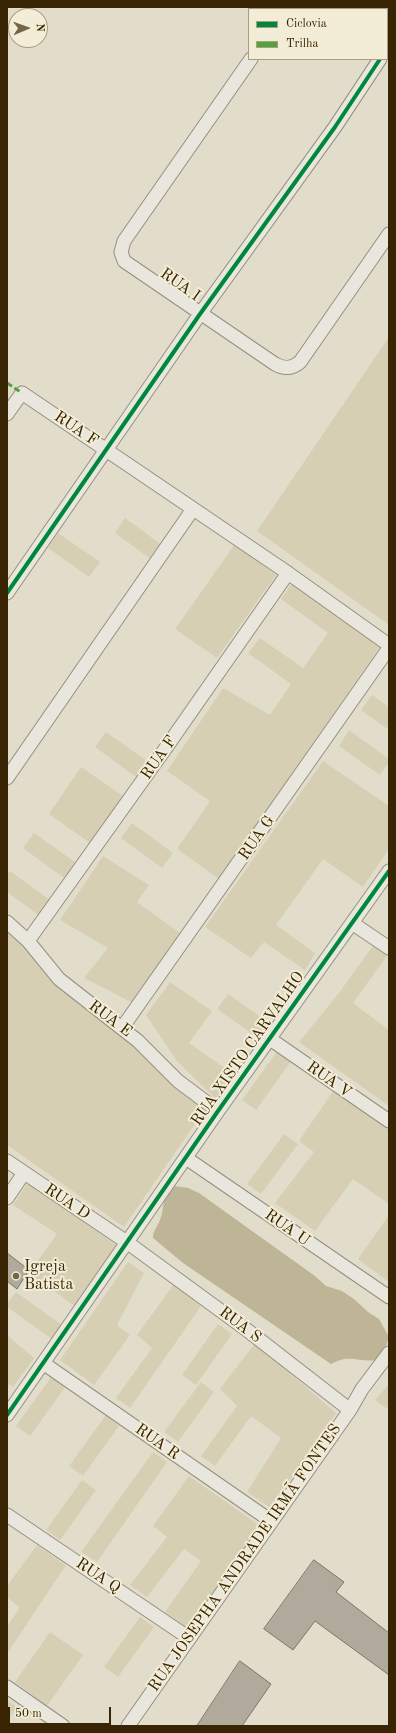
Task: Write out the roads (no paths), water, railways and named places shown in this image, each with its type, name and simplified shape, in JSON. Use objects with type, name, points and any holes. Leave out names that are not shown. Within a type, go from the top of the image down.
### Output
[{"type":"street","name":"RUA I","points":[[250,60],[124,241],[121,252],[124,261],[200,314],[279,366],[292,367],[300,362],[389,234]]},
{"type":"street","points":[[7,594],[108,450],[200,314],[334,127],[379,60]]},
{"type":"street","name":"RUA F","points":[[7,414],[22,393],[288,573],[389,646]]},
{"type":"street","points":[[7,778],[193,509]]},
{"type":"street","name":"RUA F","points":[[28,941],[288,573]]},
{"type":"street","name":"RUA G","points":[[122,1028],[389,646]]},
{"type":"street","name":"RUA XISTO CARVALHO","points":[[7,1415],[128,1243],[218,1111],[389,871]]},
{"type":"street","name":"RUA E","points":[[7,922],[28,941],[59,979],[138,1041],[178,1081],[218,1111]]},
{"type":"street","points":[[352,923],[389,948]]},
{"type":"street","name":"RUA V","points":[[270,1039],[389,1122]]},
{"type":"street","name":"RUA U","points":[[186,1158],[389,1297]]},
{"type":"street","name":"RUA D","points":[[7,1161],[128,1243]]},
{"type":"street","points":[[7,1198],[24,1173]]},
{"type":"street","name":"RUA S","points":[[128,1243],[248,1330],[350,1410]]},
{"type":"street","name":"RUA JOSEPHA ANDRADE IRMÃ FONTES","points":[[128,1726],[389,1353]]},
{"type":"street","name":"RUA R","points":[[43,1363],[271,1521]]},
{"type":"street","name":"RUA Q","points":[[7,1515],[189,1638]]},
{"type":"street","points":[[7,1687],[63,1726]]},
{"type":"place","name":"Igreja Batista","points":[[16,1276]]}]
